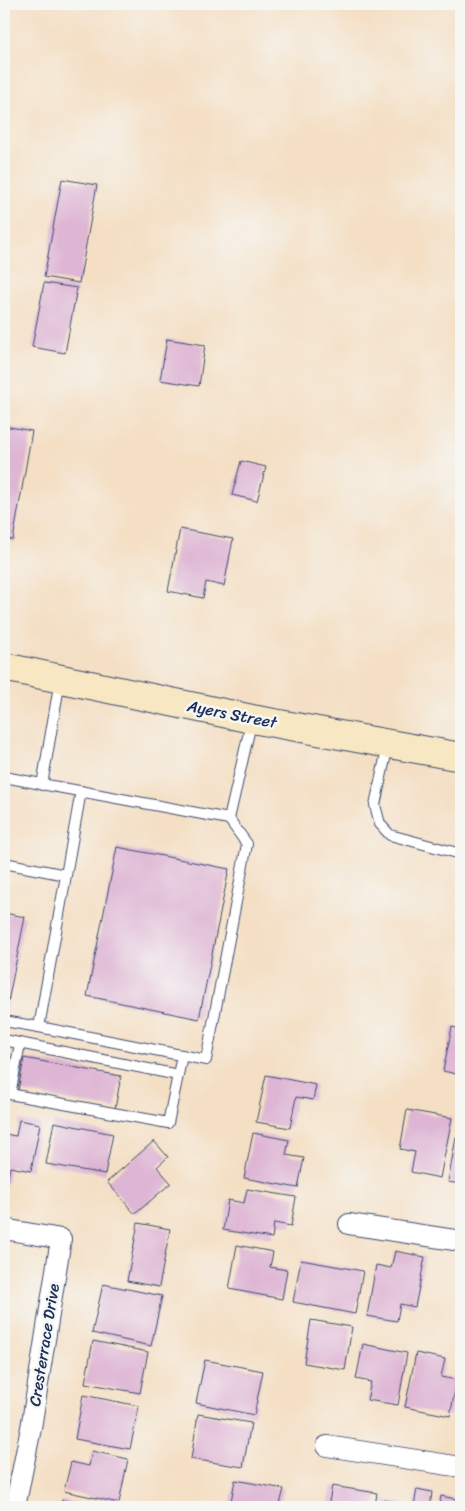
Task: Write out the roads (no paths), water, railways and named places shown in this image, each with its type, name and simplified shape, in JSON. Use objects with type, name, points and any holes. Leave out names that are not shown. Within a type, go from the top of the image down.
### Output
[{"type":"main road","name":"Ayers Street","points":[[4,667],[252,719],[461,757]]},
{"type":"street","points":[[349,1224],[461,1241]]},
{"type":"street","name":"Cresterrace Drive","points":[[4,1229],[61,1239],[15,1507]]},
{"type":"street","points":[[326,1446],[461,1467]]},
{"type":"lane","points":[[42,784],[60,679]]},
{"type":"lane","points":[[229,819],[252,719]]},
{"type":"lane","points":[[389,744],[375,805],[380,824],[390,834],[461,854]]},
{"type":"lane","points":[[4,777],[229,819],[248,844],[206,1060],[4,1021]]},
{"type":"lane","points":[[38,1027],[81,791]]},
{"type":"lane","points":[[4,863],[66,875]]},
{"type":"lane","points":[[4,1040],[178,1075]]},
{"type":"lane","points":[[20,1044],[7,1094],[168,1123],[182,1056]]}]
